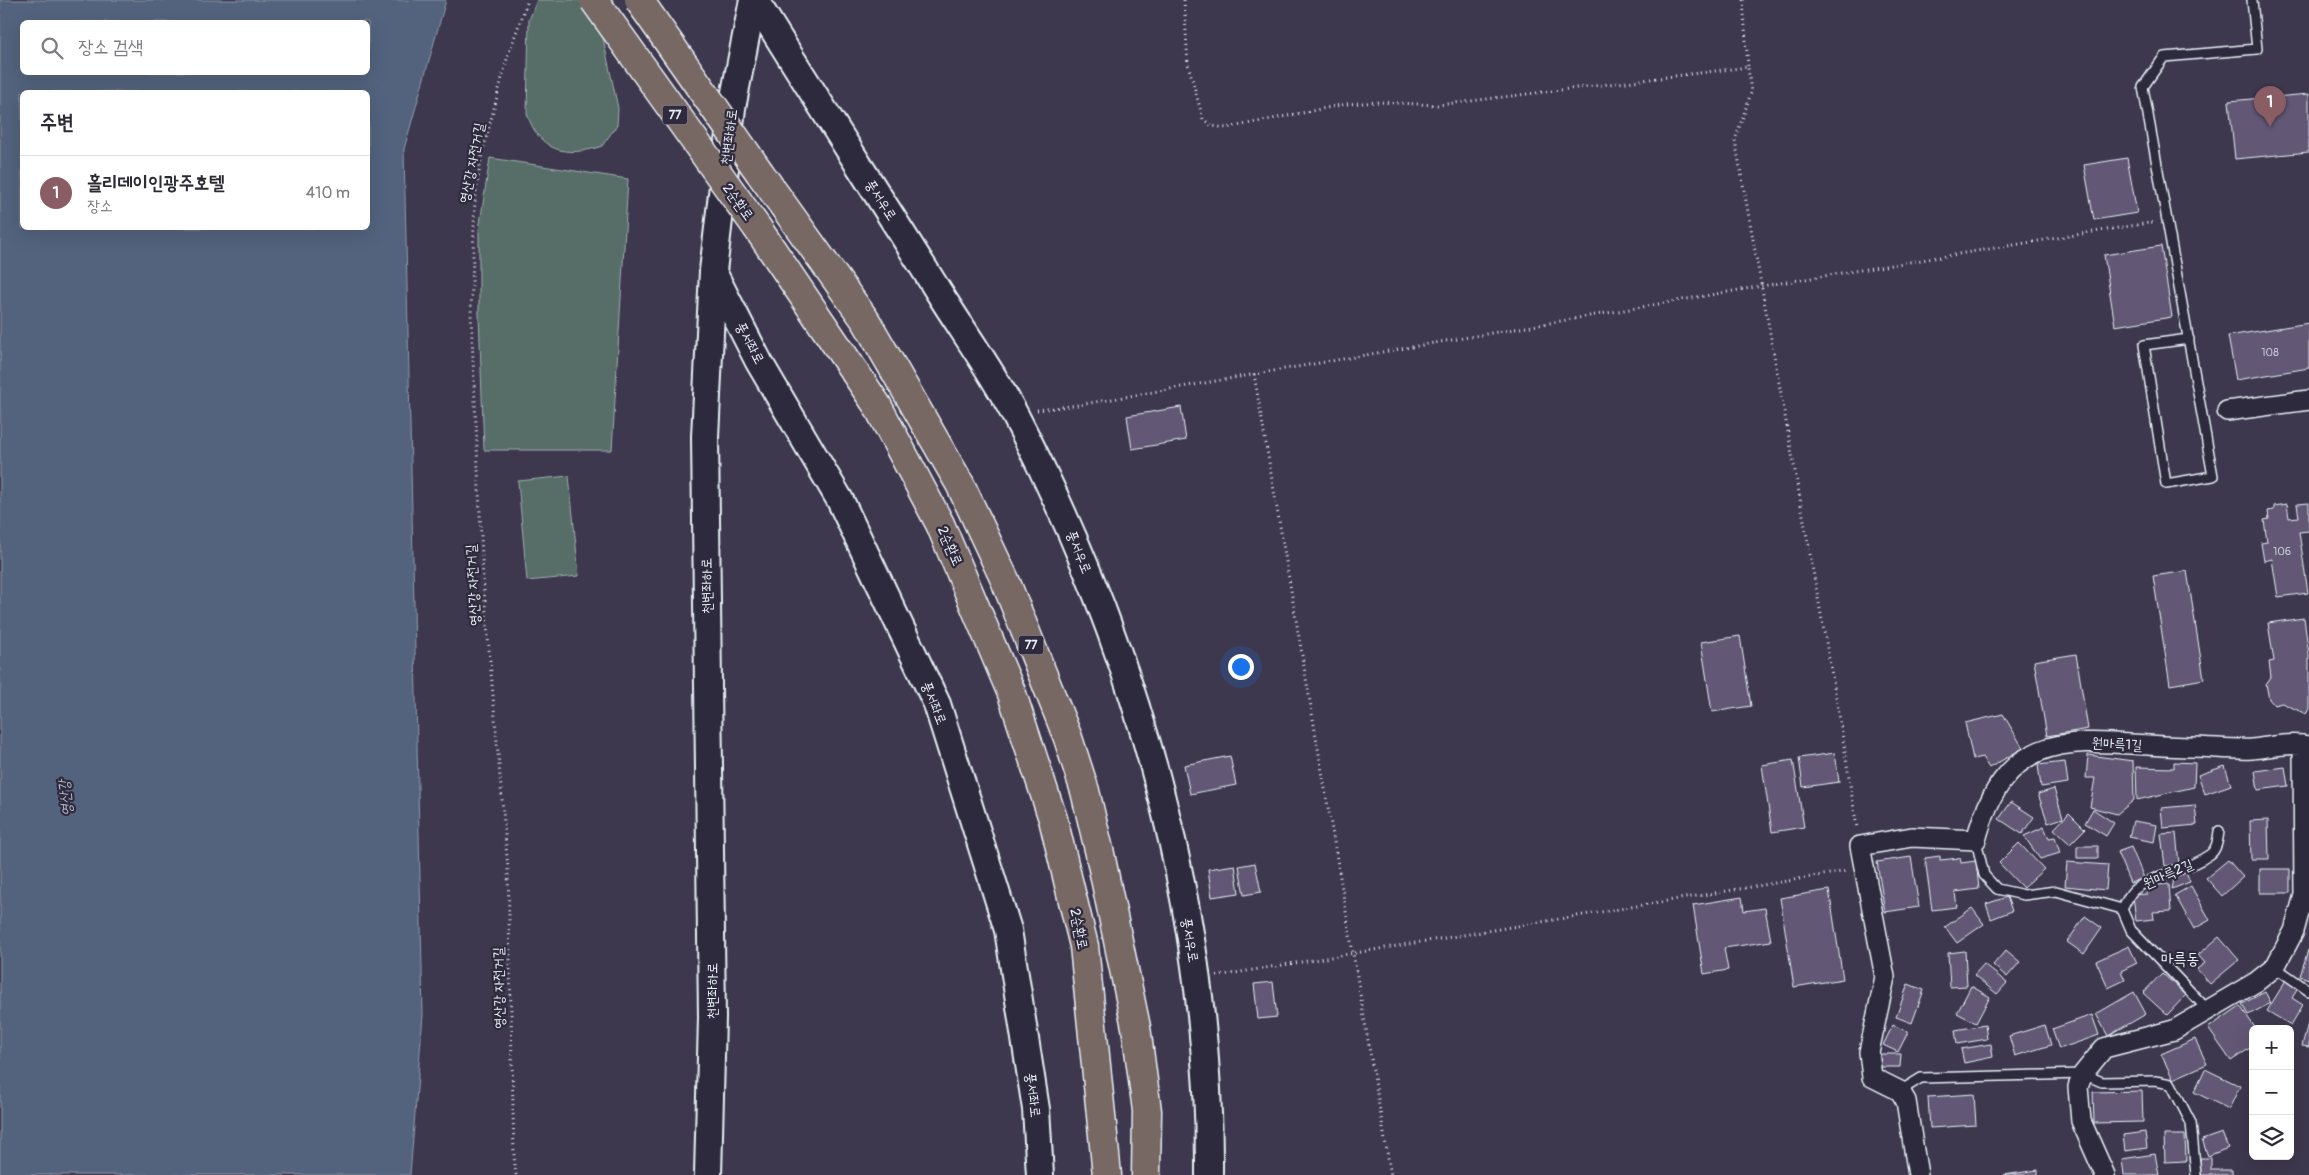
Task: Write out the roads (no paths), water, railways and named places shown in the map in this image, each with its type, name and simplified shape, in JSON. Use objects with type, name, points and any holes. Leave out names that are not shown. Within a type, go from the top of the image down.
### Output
[{"type":"highway","name":"2순환로","points":[[594,0],[758,229],[877,405],[940,524],[1012,694],[1053,819],[1084,946],[1105,1166]]},
{"type":"highway","name":"77","points":[[639,0],[866,321],[960,484],[1009,589],[1065,729],[1085,791],[1100,854],[1134,1018],[1147,1111],[1146,1175]]},
{"type":"highway","points":[[1147,1111],[1160,1175]]},
{"type":"street","name":"천변좌하로","points":[[708,1175],[712,1017],[705,437],[713,271],[732,108],[754,0]]},
{"type":"street","name":"풍서우로","points":[[754,0],[1014,412],[1077,543],[1129,685],[1171,833],[1197,979],[1210,1123],[1209,1175]]},
{"type":"street","name":"풍서좌로","points":[[713,271],[759,362],[840,500],[937,704],[1008,930],[1036,1109],[1040,1175]]},
{"type":"street","points":[[2227,412],[2309,400]]},
{"type":"street","name":"원마륵1길","points":[[1976,840],[1983,815],[1999,784],[2021,760],[2060,743],[2107,741],[2155,746],[2251,749],[2278,744],[2306,745]]},
{"type":"street","points":[[2105,1175],[2080,1121],[2078,1087],[2083,1074],[2104,1048],[2174,1030],[2256,982],[2276,967],[2294,931],[2304,895],[2306,745]]},
{"type":"street","points":[[1918,1175],[1906,1101],[1900,1091],[1872,1077],[1869,1052],[1885,977],[1860,846],[1912,837],[1976,840]]},
{"type":"lane","points":[[2189,339],[2144,345],[2166,484],[2213,476],[2189,339],[2143,87],[2164,56],[2256,49],[2252,0]]},
{"type":"lane","name":"원마륵2길","points":[[2122,909],[2133,890],[2157,876],[2175,872],[2210,855],[2217,844],[2219,831]]},
{"type":"lane","name":"원마륵1길","points":[[1976,840],[1984,875],[1997,889],[2024,895],[2056,891],[2122,909]]},
{"type":"lane","points":[[2122,909],[2130,930],[2207,1009]]},
{"type":"lane","points":[[2276,967],[2309,991]]},
{"type":"lane","points":[[1900,1091],[1921,1078],[2083,1074],[2102,1082],[2155,1081],[2171,1084],[2192,1124],[2196,1175]]},
{"type":"water","name":"영산강","points":[[0,0],[446,0],[404,149],[423,1015],[410,1175],[0,1175]]},
{"type":"place","name":"홀리데이인광주호텔","points":[[2270,127]]},
{"type":"district","name":"마륵동","points":[[2180,959]]}]
